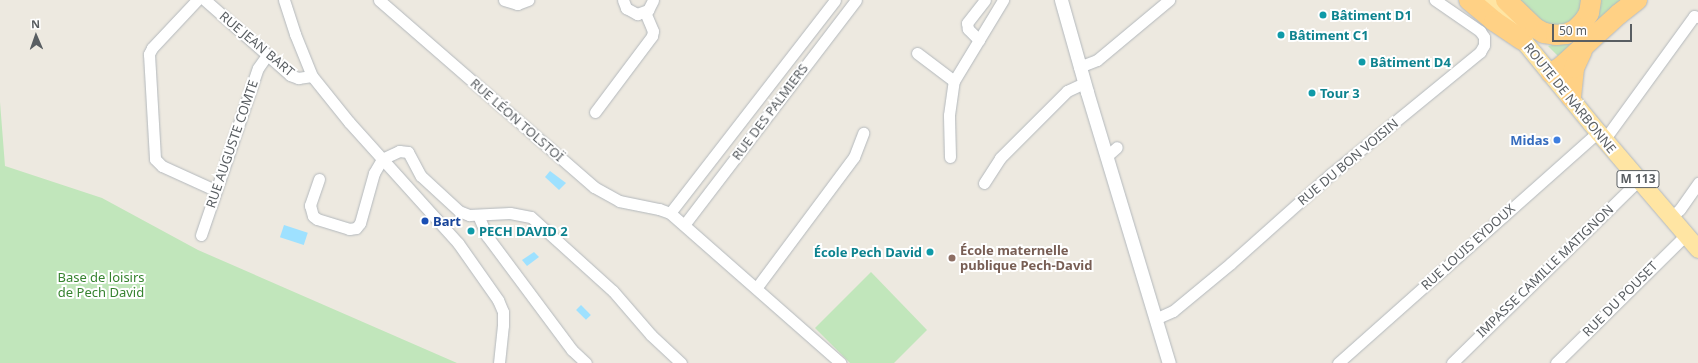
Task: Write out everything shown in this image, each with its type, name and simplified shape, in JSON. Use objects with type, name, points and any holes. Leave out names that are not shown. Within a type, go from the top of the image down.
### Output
[{"type":"highway","points":[[1469,0],[1494,21],[1522,40]]},
{"type":"highway","points":[[1506,0],[1535,28],[1544,33],[1556,35],[1570,32],[1584,21],[1588,13],[1591,0]]},
{"type":"highway","points":[[1551,73],[1562,66],[1618,14],[1637,0]]},
{"type":"highway","points":[[1571,97],[1574,68],[1585,45]]},
{"type":"main road","name":"ROUTE DE NARBONNE","points":[[1490,0],[1571,97],[1601,136],[1685,236],[1698,249]]},
{"type":"street","points":[[196,0],[152,48],[149,54],[155,159],[162,166],[215,190]]},
{"type":"street","name":"RUE JEAN BART","points":[[205,0],[290,76],[298,78],[312,76]]},
{"type":"street","points":[[284,0],[294,34],[312,76],[382,159],[458,243],[498,300],[502,312],[503,326],[499,363]]},
{"type":"street","name":"RUE LÉON TOLSTOÏ","points":[[379,0],[594,187],[619,201],[660,208],[670,213],[757,287],[841,363]]},
{"type":"street","points":[[504,0],[517,4],[528,0]]},
{"type":"street","points":[[623,0],[629,11],[637,14],[645,12],[651,7],[653,0]]},
{"type":"street","name":"RUE DES PALMIERS","points":[[670,213],[834,0]]},
{"type":"street","name":"RUE DES PALMIERS","points":[[684,224],[856,0]]},
{"type":"street","points":[[979,40],[968,29],[967,23],[985,0]]},
{"type":"street","points":[[950,157],[949,115],[954,81],[1003,0]]},
{"type":"street","points":[[1061,0],[1079,67],[1155,319],[1170,363]]},
{"type":"street","points":[[1079,67],[1097,60],[1169,0]]},
{"type":"street","name":"RUE DU BON VOISIN","points":[[1155,319],[1173,311],[1231,263],[1331,174],[1480,52],[1484,45],[1484,37],[1480,31],[1435,0]]},
{"type":"street","points":[[595,112],[652,36],[653,31],[645,12]]},
{"type":"street","name":"RUE LOUIS EYDOUX","points":[[1338,363],[1601,136],[1694,16],[1698,16]]},
{"type":"street","points":[[917,53],[954,81]]},
{"type":"street","name":"RUE AUGUSTE COMTE","points":[[201,235],[215,190],[258,68],[267,56]]},
{"type":"street","points":[[984,183],[1000,158],[1067,91],[1084,83]]},
{"type":"street","points":[[757,287],[854,158],[863,133]]},
{"type":"street","points":[[1107,156],[1117,147]]},
{"type":"street","points":[[319,179],[310,205],[312,216],[316,219],[349,229],[356,228],[360,223],[374,173],[382,159],[398,151],[408,152],[421,176],[453,206],[469,215],[510,213],[531,217],[613,291],[651,335],[681,363]]},
{"type":"street","name":"IMPASSE CAMILLE MATIGNON","points":[[1452,363],[1639,180]]},
{"type":"street","points":[[1670,218],[1680,209],[1698,183]]},
{"type":"street","points":[[478,215],[487,236],[572,350],[586,363]]},
{"type":"street","name":"RUE DU POUSET","points":[[1556,363],[1685,236]]},
{"type":"green space","points":[[1516,0],[1582,0],[1580,11],[1566,26],[1547,28]]},
{"type":"green space","points":[[1597,0],[1629,0],[1560,58],[1548,46],[1555,44]]},
{"type":"green space","name":"Base de loisirs de Pech David","points":[[0,102],[5,166],[102,198],[198,250],[457,363],[0,363]]},
{"type":"green space","points":[[871,272],[927,330],[894,363],[850,363],[815,328]]},
{"type":"water","points":[[550,171],[566,183],[559,190],[545,177]]},
{"type":"water","points":[[284,225],[308,233],[304,245],[280,237]]},
{"type":"water","points":[[534,252],[539,257],[527,266],[522,260]]},
{"type":"water","points":[[581,305],[591,315],[586,320],[576,310]]},
{"type":"place","name":"Bâtiment D1","points":[[1323,15]]},
{"type":"place","name":"Bâtiment C1","points":[[1281,35]]},
{"type":"place","name":"Bâtiment D4","points":[[1362,62]]},
{"type":"place","name":"Tour 3","points":[[1312,93]]},
{"type":"place","name":"Midas","points":[[1557,140]]},
{"type":"place","name":"Bart","points":[[425,221]]},
{"type":"place","name":"PECH DAVID 2","points":[[471,231]]},
{"type":"place","name":"École Pech David","points":[[930,252]]},
{"type":"place","name":"École maternelle publique Pech-David","points":[[952,258]]}]
